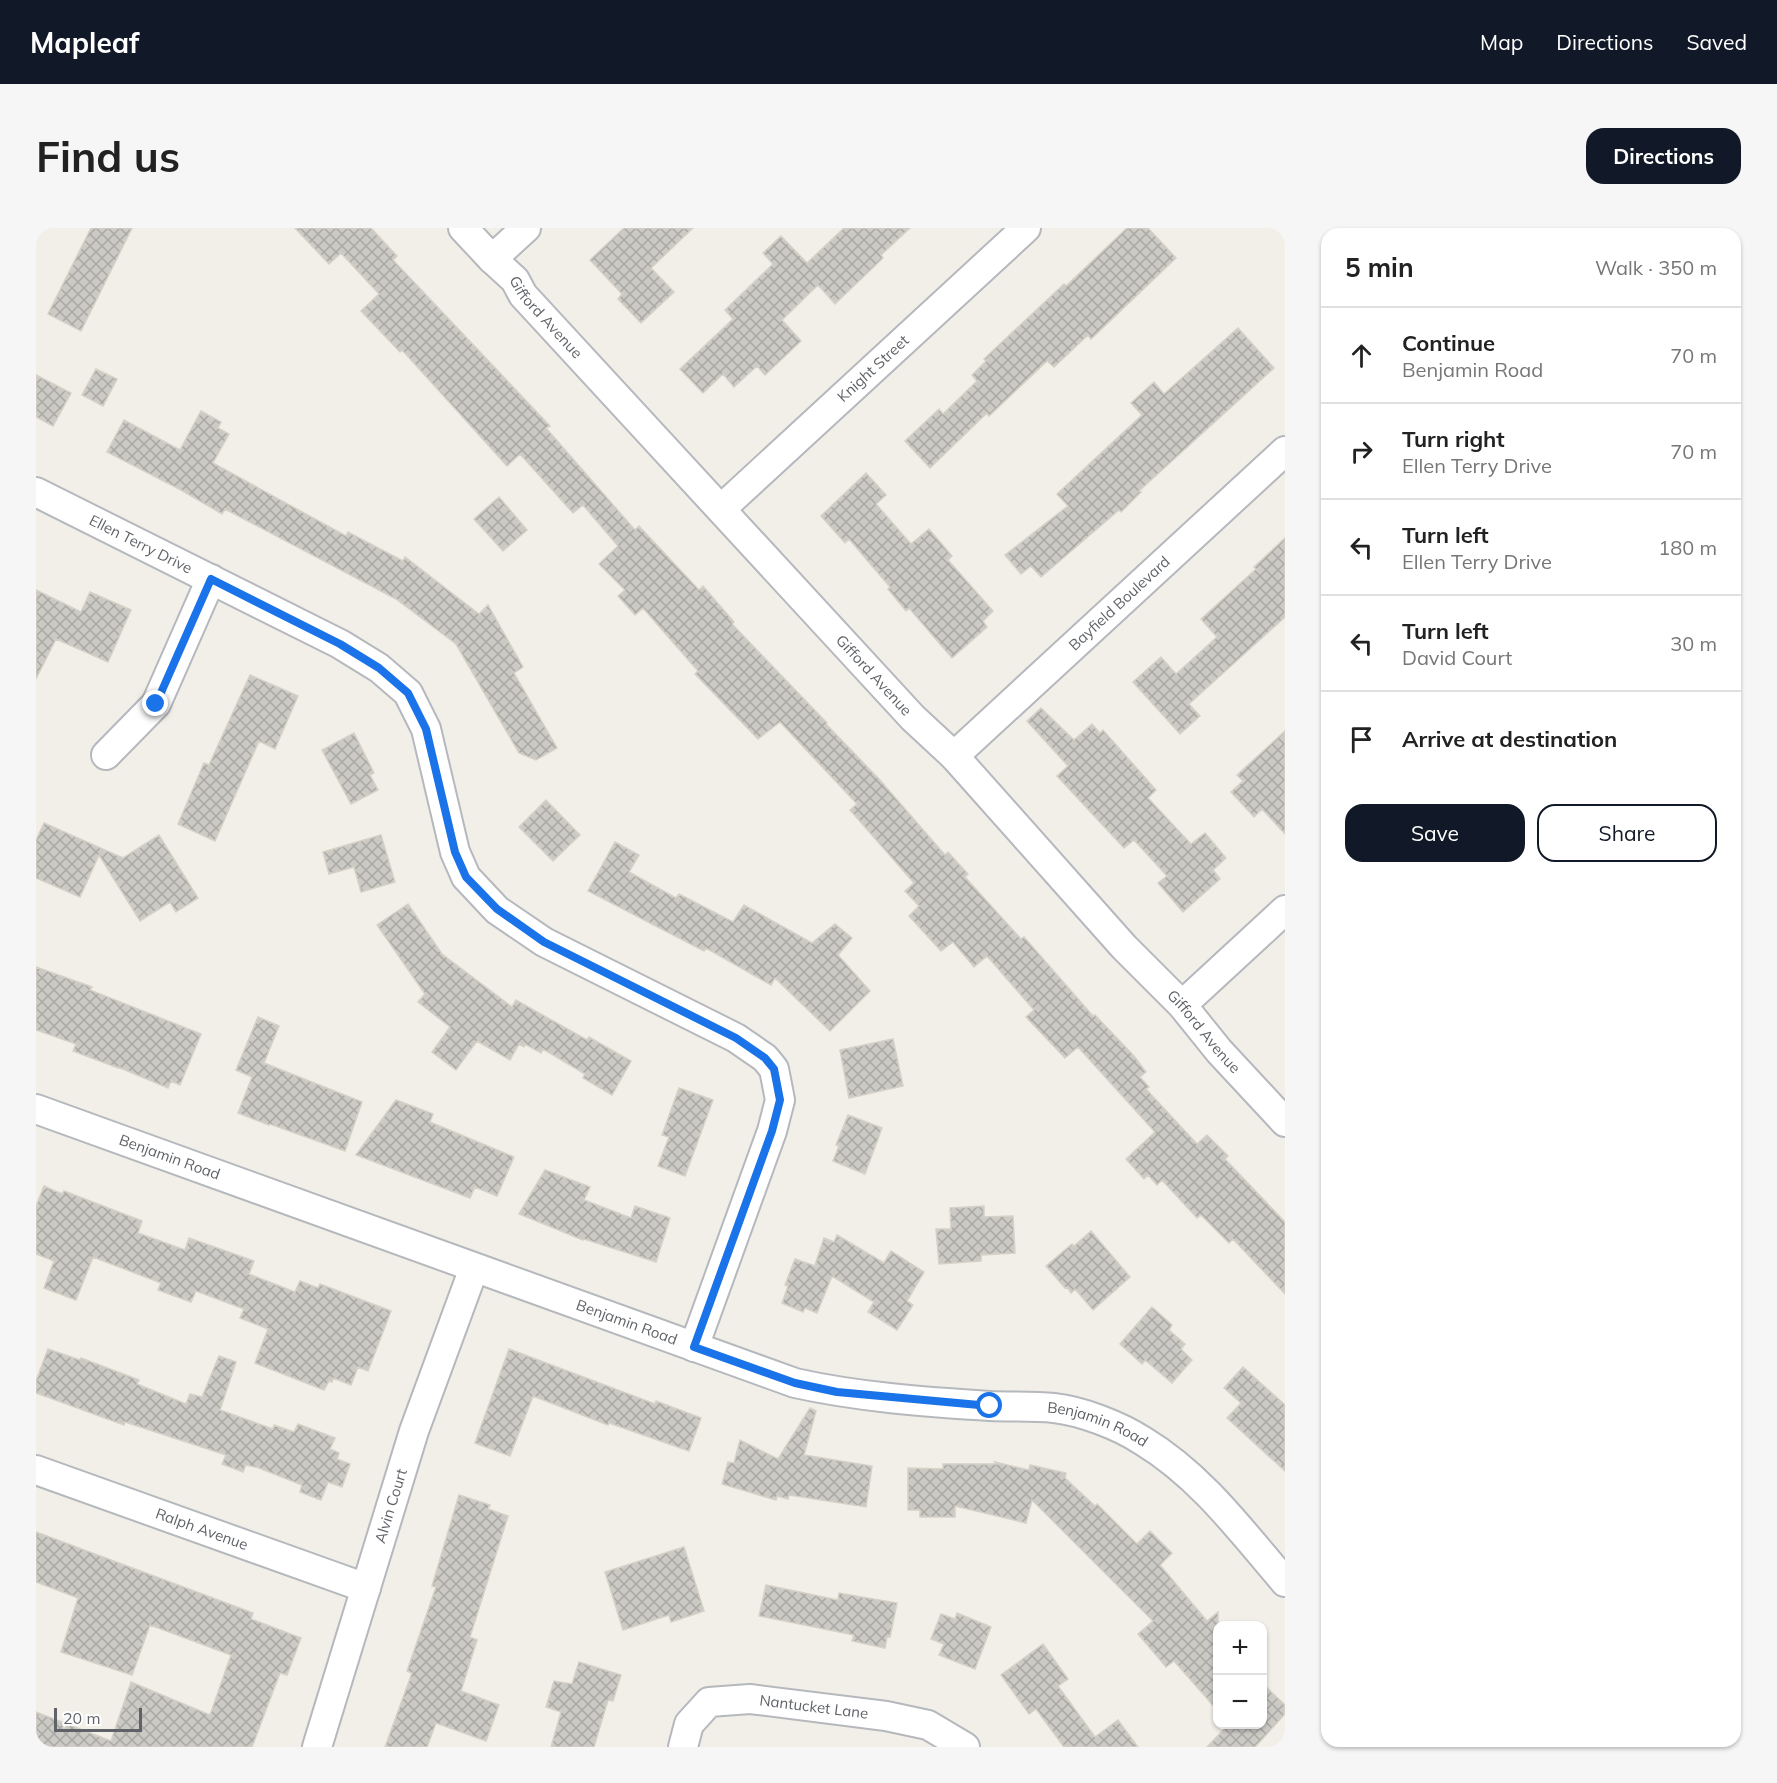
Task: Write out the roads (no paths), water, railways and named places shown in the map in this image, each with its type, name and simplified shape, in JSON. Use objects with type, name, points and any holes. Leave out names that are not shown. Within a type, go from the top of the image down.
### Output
[{"type":"street","name":"Gifford Avenue","points":[[463,228],[515,280],[523,295],[913,718],[954,756],[1124,947],[1182,1005],[1219,1051],[1285,1122]]},
{"type":"street","points":[[492,259],[526,228]]},
{"type":"street","name":"Knight Street","points":[[721,509],[1026,228]]},
{"type":"street","name":"Bayfield Boulevard","points":[[954,756],[1285,451]]},
{"type":"street","name":"Ellen Terry Drive","points":[[36,492],[340,644],[379,668],[408,693],[426,729],[455,852],[466,877],[497,909],[544,942],[736,1038],[765,1058],[774,1069],[780,1100],[772,1131],[694,1347]]},
{"type":"street","points":[[106,755],[156,704],[211,579]]},
{"type":"street","points":[[1182,1005],[1285,910]]},
{"type":"street","name":"Benjamin Road","points":[[36,1109],[795,1383],[837,1392],[990,1406],[1056,1408],[1092,1417],[1143,1441],[1191,1476],[1285,1582]]},
{"type":"street","name":"Alvin Court","points":[[317,1747],[414,1431],[474,1268]]},
{"type":"street","name":"Ralph Avenue","points":[[36,1470],[366,1588]]},
{"type":"street","name":"Nantucket Lane","points":[[683,1747],[689,1725],[709,1702],[750,1699],[886,1716],[928,1725],[965,1747]]}]
